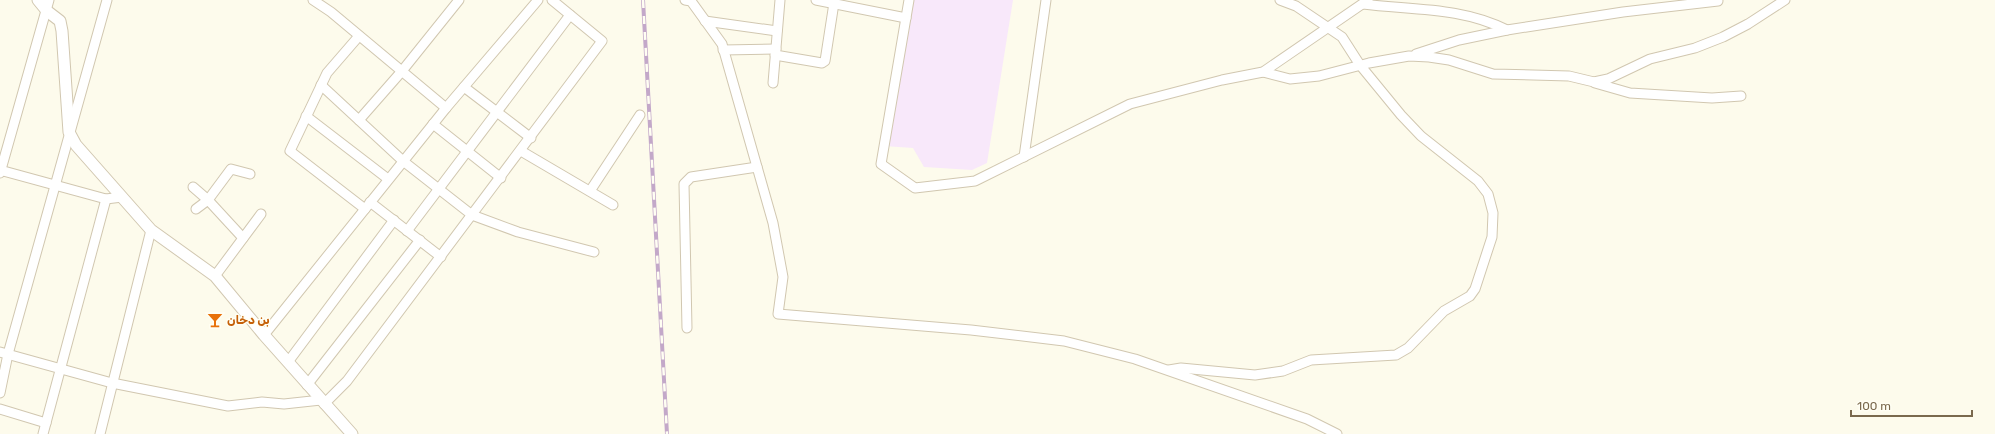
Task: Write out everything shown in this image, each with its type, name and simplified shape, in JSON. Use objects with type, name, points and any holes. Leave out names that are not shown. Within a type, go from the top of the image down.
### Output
[{"type":"street","points":[[38,0],[48,6],[60,21],[62,30],[69,132],[76,145],[151,230],[216,276],[307,385],[352,434]]},
{"type":"street","points":[[0,393],[4,353],[55,186],[107,0]]},
{"type":"street","points":[[359,120],[402,71],[459,0]]},
{"type":"street","points":[[264,335],[446,108],[538,0]]},
{"type":"street","points":[[4,353],[112,383],[228,406],[262,402],[284,404],[322,402],[347,380],[501,178],[602,42],[552,0]]},
{"type":"street","points":[[689,0],[722,44],[773,223],[783,277],[778,314],[971,330],[1064,341],[1135,359],[1307,419],[1337,434]]},
{"type":"street","points":[[773,83],[780,0]]},
{"type":"street","points":[[820,0],[906,18]]},
{"type":"street","points":[[909,0],[881,164],[915,188],[975,181],[1130,104],[1222,80],[1263,72],[1330,28],[1366,2],[1395,8],[1430,8],[1492,22],[1507,30]]},
{"type":"street","points":[[1024,157],[1046,0]]},
{"type":"street","points":[[1166,370],[1181,368],[1255,375],[1283,371],[1310,360],[1396,355],[1408,348],[1444,310],[1470,296],[1492,238],[1493,214],[1488,194],[1478,181],[1422,136],[1401,116],[1360,65],[1342,37],[1296,6],[1280,0]]},
{"type":"street","points":[[1594,82],[1608,79],[1650,59],[1695,48],[1723,37],[1748,24],[1785,0]]},
{"type":"street","points":[[318,1],[446,108]]},
{"type":"street","points":[[1263,72],[1290,79],[1319,76],[1360,65],[1409,56],[1459,40],[1507,30],[1624,12],[1718,1]]},
{"type":"street","points":[[723,50],[776,52],[822,63],[825,61],[834,3]]},
{"type":"street","points":[[48,6],[0,171],[106,198],[122,197]]},
{"type":"street","points":[[407,231],[570,15]]},
{"type":"street","points":[[705,21],[777,31]]},
{"type":"street","points":[[359,36],[327,73],[290,151],[367,206],[394,220],[441,257]]},
{"type":"street","points":[[1409,56],[1449,60],[1493,74],[1569,76],[1636,94],[1712,98],[1741,96]]},
{"type":"street","points":[[321,85],[403,161],[472,216],[518,232],[594,252]]},
{"type":"street","points":[[464,87],[531,138]]},
{"type":"street","points":[[590,191],[640,115]]},
{"type":"street","points":[[306,116],[388,180]]},
{"type":"street","points":[[433,124],[501,178]]},
{"type":"street","points":[[521,151],[614,205]]},
{"type":"street","points":[[687,328],[684,184],[691,177],[757,167]]},
{"type":"street","points":[[196,209],[208,200],[231,169],[250,174]]},
{"type":"street","points":[[193,187],[208,200],[243,238]]},
{"type":"street","points":[[43,434],[106,198]]},
{"type":"street","points":[[216,276],[261,214]]},
{"type":"street","points":[[288,362],[394,220]]},
{"type":"street","points":[[100,434],[151,230]]},
{"type":"street","points":[[307,385],[420,240]]},
{"type":"street","points":[[0,409],[46,423]]},
{"type":"shaded area","points":[[913,0],[1013,0],[987,163],[972,170],[924,167],[913,148],[884,146]]},
{"type":"railway","points":[[643,0],[667,434]]},
{"type":"place","name":"بن دخان","points":[[215,320]]}]
